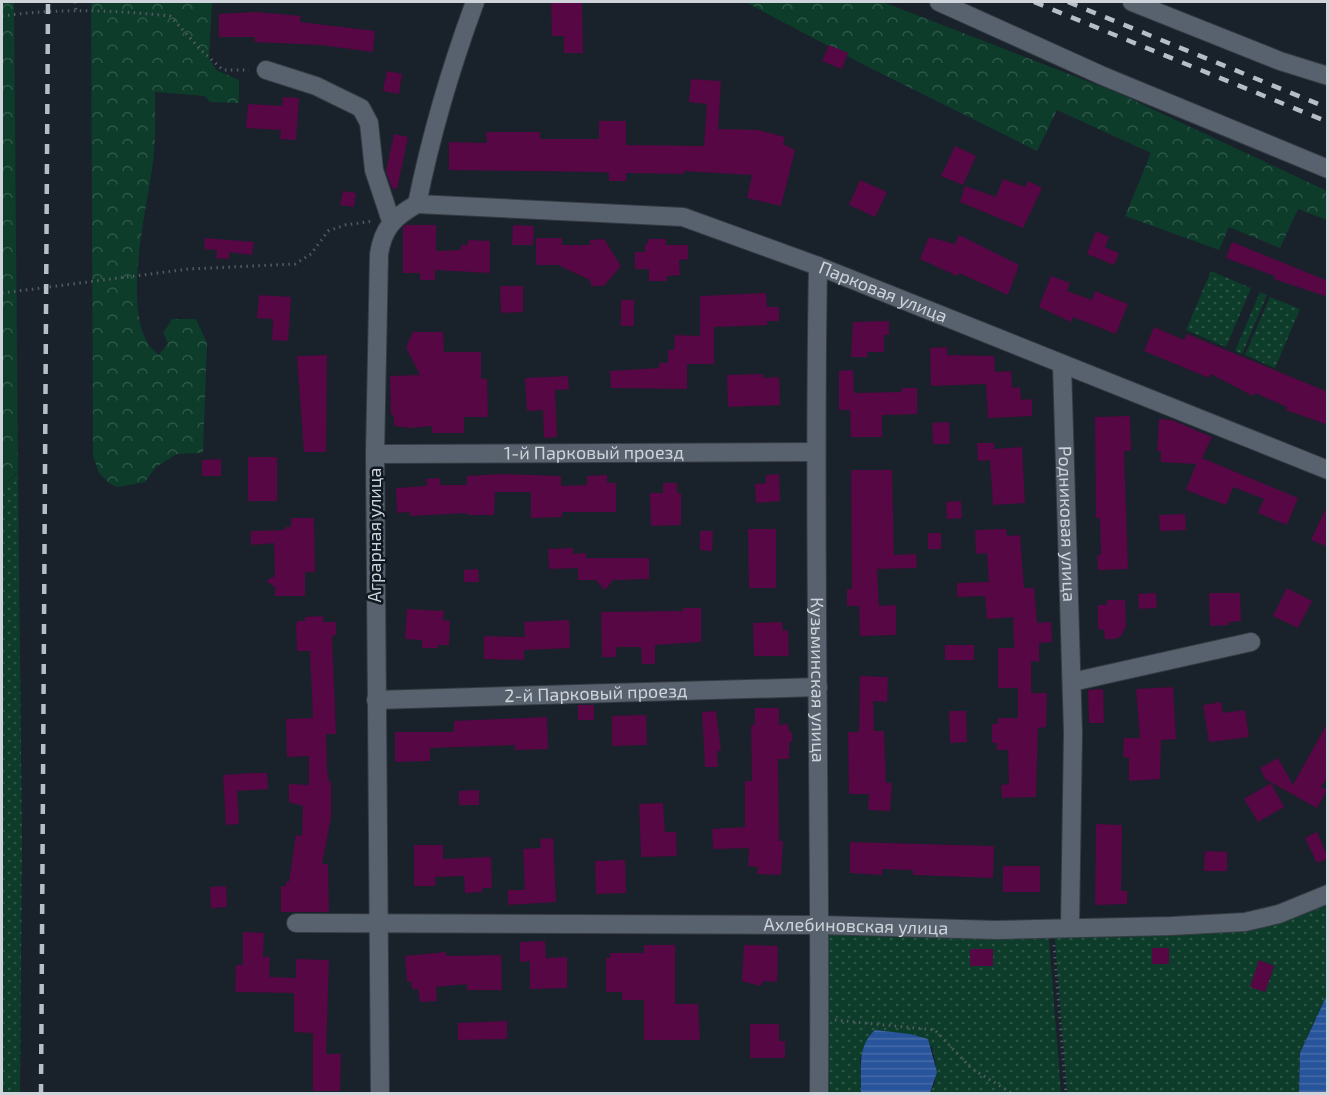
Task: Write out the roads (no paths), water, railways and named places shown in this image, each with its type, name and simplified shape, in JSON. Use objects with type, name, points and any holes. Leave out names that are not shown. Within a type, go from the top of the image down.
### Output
[{"type":"street","points":[[266,70],[316,86],[361,108],[369,123],[374,170],[391,221],[417,204],[426,161],[475,2]]},
{"type":"street","points":[[939,2],[1103,76],[1328,169]]},
{"type":"street","points":[[1132,2],[1280,61],[1328,76]]},
{"type":"street","name":"Парковая улица","points":[[417,204],[682,217],[818,266],[1328,470]]},
{"type":"street","name":"Аграрная улица","points":[[380,1094],[375,454],[379,254],[381,237],[391,221]]},
{"type":"street","name":"Кузьминская улица","points":[[818,266],[815,452],[820,925],[819,1094]]},
{"type":"street","name":"Родниковая улица","points":[[1061,928],[1072,682],[1062,365]]},
{"type":"street","name":"1-й Парковый проезд","points":[[375,454],[815,452]]},
{"type":"street","points":[[1072,682],[1251,642]]},
{"type":"street","name":"2-й Парковый проезд","points":[[376,700],[818,687]]},
{"type":"street","name":"Ахлебиновская улица","points":[[296,923],[820,925],[996,930],[1245,922],[1279,914],[1328,894]]},
{"type":"water","points":[[1327,995],[1327,1093],[1299,1093],[1300,1053]]},
{"type":"water","points":[[875,1030],[910,1034],[928,1039],[937,1072],[930,1093],[861,1093],[862,1052]]},
{"type":"railway","points":[[41,1094],[48,2]]},
{"type":"railway","points":[[1034,2],[1328,122]]},
{"type":"railway","points":[[1068,2],[1328,108]]}]
